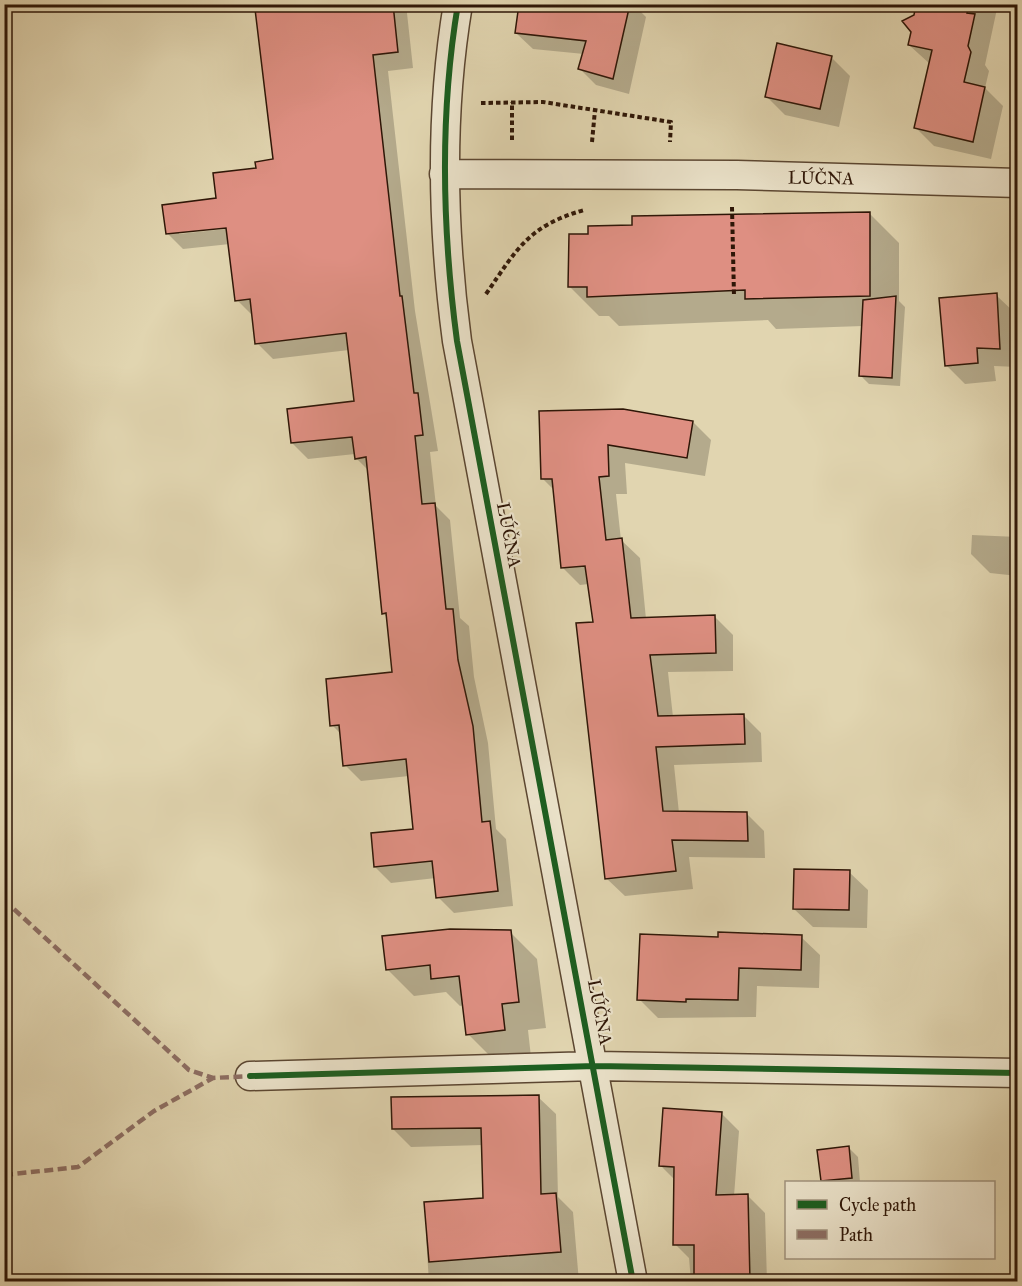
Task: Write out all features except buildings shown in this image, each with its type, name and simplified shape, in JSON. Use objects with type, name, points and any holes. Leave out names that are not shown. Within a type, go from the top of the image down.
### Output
[{"type":"street","name":"LÚČNA","points":[[458,4],[445,103],[444,174],[447,255],[454,321],[595,1066],[633,1281]]},
{"type":"street","name":"LÚČNA","points":[[444,174],[732,175],[1017,183]]},
{"type":"street","name":"LÚČNA","points":[[250,1076],[595,1066],[1017,1073]]},
{"type":"path","points":[[486,102],[543,102],[671,122],[669,175]]},
{"type":"path","points":[[454,321],[472,312],[514,253],[528,238],[555,218],[591,208],[593,175]]},
{"type":"path","points":[[732,175],[734,296]]},
{"type":"marked path","points":[[4,900],[189,1070],[213,1078],[250,1076]]},
{"type":"marked path","points":[[4,1175],[78,1167],[154,1111],[213,1078]]},
{"type":"cycle path","points":[[458,4],[445,130],[448,257],[457,341],[633,1282]]},
{"type":"cycle path","points":[[250,1076],[595,1066],[1018,1073]]}]
